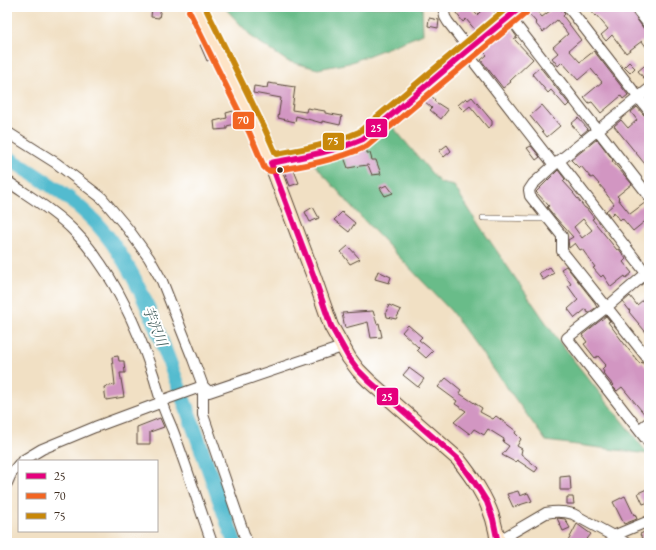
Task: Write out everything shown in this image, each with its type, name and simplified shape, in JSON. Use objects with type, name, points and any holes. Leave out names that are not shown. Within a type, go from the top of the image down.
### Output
[{"type":"street","points":[[196,7],[271,163],[312,270],[331,326],[342,347],[358,370],[453,455],[469,473],[487,504],[498,542],[546,513],[555,511],[573,514],[626,543]]},
{"type":"street","points":[[443,7],[445,17],[467,51],[556,163],[648,274],[567,338],[649,443]]},
{"type":"street","points":[[271,163],[336,150],[350,146],[363,139],[467,51],[506,12],[521,7]]},
{"type":"street","points":[[568,7],[649,111]]},
{"type":"street","points":[[635,7],[649,25]]},
{"type":"street","points":[[506,12],[649,196]]},
{"type":"street","points":[[649,89],[556,163],[533,184],[529,190],[530,196],[562,236],[562,251],[649,360]]},
{"type":"street","points":[[7,132],[56,163],[102,198],[128,229],[149,258],[162,281],[193,359],[202,386],[203,415],[247,543]]},
{"type":"street","points":[[7,182],[61,219],[75,232],[90,249],[117,290],[131,317],[153,374],[161,401],[212,543]]},
{"type":"street","points":[[202,386],[209,392],[342,347]]},
{"type":"street","points":[[24,460],[42,449],[95,427],[202,386]]},
{"type":"street","points":[[639,430],[649,422]]},
{"type":"street","points":[[7,482],[18,465]]},
{"type":"street","points":[[613,536],[649,521]]},
{"type":"lane","points":[[483,218],[548,219]]},
{"type":"green space","points":[[224,7],[422,7],[423,34],[349,63],[318,69],[287,61],[253,38]]},
{"type":"green space","points":[[387,120],[440,183],[454,186],[560,343],[648,454],[546,441],[451,311],[361,217],[305,154]]},
{"type":"building","points":[[152,7],[161,7],[159,18],[151,17]]},
{"type":"building","points":[[463,7],[470,7],[477,15],[485,7],[490,7],[496,14],[476,31],[466,19],[463,22],[456,13]]},
{"type":"building","points":[[555,7],[558,7],[565,14],[563,16],[581,40],[569,50],[580,62],[594,51],[628,95],[623,99],[621,96],[601,113],[592,102],[589,103],[584,97],[602,82],[591,69],[578,80],[562,62],[558,66],[552,58],[558,53],[553,47],[568,34],[557,20],[543,32],[528,13],[534,8],[542,17]]},
{"type":"building","points":[[588,7],[628,7],[644,29],[649,31],[649,51],[642,41],[626,53],[612,35],[606,41],[601,35],[608,29]]},
{"type":"building","points":[[429,18],[439,20],[438,28],[428,26]]},
{"type":"building","points":[[510,27],[517,37],[514,39],[533,59],[510,81],[511,82],[503,88],[481,60],[487,55],[482,50]]},
{"type":"building","points":[[205,44],[212,59],[207,61],[200,45]]},
{"type":"building","points":[[629,62],[635,68],[630,73],[624,67]]},
{"type":"building","points":[[649,62],[649,83],[648,83],[638,71]]},
{"type":"building","points":[[540,67],[569,104],[566,107],[551,90],[548,93],[532,74]]},
{"type":"building","points":[[268,83],[295,87],[292,110],[306,112],[307,108],[342,116],[340,125],[322,121],[322,123],[296,116],[295,122],[278,118],[281,98],[253,93],[254,86],[267,88]]},
{"type":"building","points":[[430,94],[435,100],[434,101],[448,110],[441,119],[430,110],[432,108],[423,100]]},
{"type":"building","points":[[472,97],[492,121],[492,125],[488,128],[470,106],[464,111],[458,105],[466,98],[468,100]]},
{"type":"building","points":[[542,105],[560,126],[547,137],[530,116]]},
{"type":"building","points":[[637,107],[644,115],[649,117],[649,169],[614,126],[621,120],[628,128],[637,120],[631,112]]},
{"type":"building","points":[[237,110],[243,122],[227,126],[227,129],[215,130],[214,121],[227,118],[226,113]]},
{"type":"building","points":[[578,118],[588,129],[581,135],[571,124]]},
{"type":"building","points":[[597,139],[613,160],[612,161],[632,184],[617,196],[630,214],[646,202],[649,202],[649,218],[633,231],[622,218],[620,220],[614,212],[610,216],[606,211],[614,204],[605,191],[581,166],[579,168],[571,160]]},
{"type":"building","points":[[447,145],[451,151],[444,157],[439,151]]},
{"type":"building","points":[[531,146],[540,157],[536,160],[527,148]]},
{"type":"building","points":[[367,148],[367,153],[370,153],[372,160],[376,160],[381,174],[372,175],[368,165],[348,168],[344,157]]},
{"type":"building","points":[[293,168],[299,183],[290,186],[284,171]]},
{"type":"building","points":[[558,170],[565,179],[563,181],[594,218],[592,219],[617,250],[619,249],[626,259],[623,262],[632,273],[626,278],[625,276],[611,287],[603,275],[601,277],[593,268],[595,267],[582,249],[580,250],[575,243],[569,248],[568,240],[573,237],[555,217],[547,207],[549,206],[536,192]],"holes":[[[583,219],[592,230],[582,238],[574,227]]]},
{"type":"building","points":[[387,185],[393,193],[385,196],[380,188]]},
{"type":"building","points":[[313,207],[319,218],[310,222],[305,212]]},
{"type":"building","points":[[342,212],[355,223],[349,232],[334,220]]},
{"type":"building","points":[[348,246],[360,259],[350,264],[341,252]]},
{"type":"building","points":[[566,266],[597,307],[588,313],[586,309],[575,318],[568,309],[578,300],[568,286],[571,284],[561,269]]},
{"type":"building","points":[[550,267],[554,273],[543,280],[539,273]]},
{"type":"building","points":[[378,271],[391,277],[389,283],[375,279]]},
{"type":"building","points":[[649,295],[649,336],[629,312],[630,311],[623,302],[630,296],[637,305]]},
{"type":"building","points":[[389,305],[401,310],[396,319],[387,317],[386,312]]},
{"type":"building","points":[[373,311],[377,324],[379,323],[382,337],[371,338],[368,322],[345,328],[342,313]]},
{"type":"building","points":[[606,316],[610,321],[608,322],[629,350],[640,364],[642,362],[649,371],[649,416],[646,416],[622,387],[617,391],[612,386],[613,385],[603,373],[604,372],[602,369],[606,365],[598,356],[595,358],[584,344],[587,342],[582,335]]},
{"type":"building","points":[[408,325],[422,337],[419,340],[433,351],[426,358],[417,350],[419,348],[402,332]]},
{"type":"building","points":[[118,356],[119,361],[124,361],[125,373],[120,373],[124,397],[106,400],[104,387],[115,385],[112,357]]},
{"type":"building","points":[[409,368],[424,379],[418,387],[403,375]]},
{"type":"building","points":[[446,378],[461,390],[459,393],[482,408],[480,412],[493,419],[496,416],[516,431],[515,433],[521,439],[517,446],[522,449],[521,454],[538,468],[535,472],[517,460],[515,462],[502,455],[509,446],[503,442],[504,439],[488,429],[484,435],[474,429],[470,434],[454,422],[466,411],[455,404],[457,401],[438,387]]},
{"type":"building","points":[[160,418],[164,427],[150,432],[150,444],[137,444],[137,427]]},
{"type":"building","points":[[570,476],[571,490],[560,490],[560,477]]},
{"type":"building","points":[[649,488],[649,502],[643,504],[638,493]]},
{"type":"building","points":[[518,491],[520,496],[528,493],[532,501],[513,507],[507,494]]},
{"type":"building","points":[[625,496],[637,519],[624,524],[613,502]]},
{"type":"building","points":[[567,497],[573,497],[574,504],[567,504]]},
{"type":"building","points":[[557,518],[565,519],[570,528],[563,531]]},
{"type":"building","points":[[577,524],[591,534],[584,543],[567,543]]},
{"type":"building","points":[[649,530],[649,543],[644,543],[640,534]]},
{"type":"waterway","name":"芋沢川","points":[[7,157],[54,188],[87,214],[111,241],[134,277],[160,337],[235,543]]},
{"type":"transit line","name":"75","points":[[205,7],[276,154],[328,143],[359,132],[508,7]]},
{"type":"transit line","name":"25","points":[[498,543],[493,519],[487,502],[458,459],[369,381],[349,358],[331,326],[271,163],[329,151],[363,139],[521,7]]},
{"type":"transit line","name":"70","points":[[189,11],[250,134],[264,167],[271,171],[320,162],[367,146],[526,13]]}]
